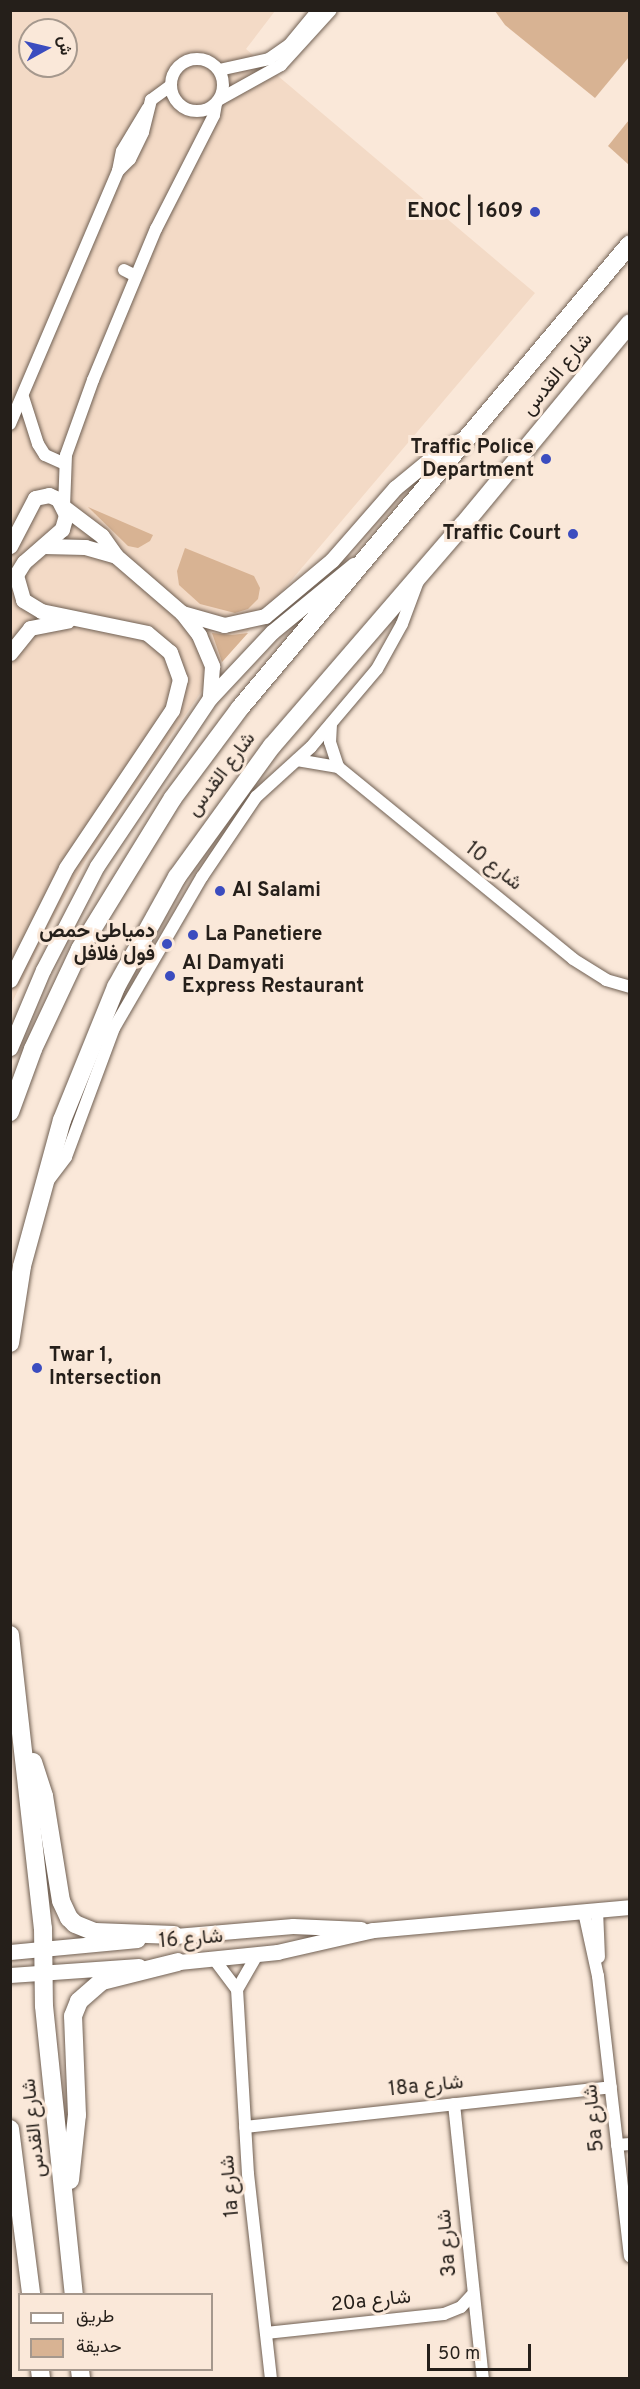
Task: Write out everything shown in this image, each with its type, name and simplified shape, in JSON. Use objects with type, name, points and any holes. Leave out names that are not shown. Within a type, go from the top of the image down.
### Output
[{"type":"main road","name":"شارع القدس","points":[[10,1112],[56,999],[142,844],[219,735],[630,244]]},
{"type":"main road","name":"شارع القدس","points":[[10,1343],[22,1266],[40,1189],[87,1054],[116,987],[177,877],[272,746],[420,574],[630,323]]},
{"type":"main road","name":"شارع القدس","points":[[10,1635],[23,1738],[44,1949],[44,2006],[74,2293]]},
{"type":"main road","points":[[23,1738],[44,1796],[61,1901],[69,1918],[88,1931],[174,1935]]},
{"type":"main road","points":[[66,2206],[77,2115],[75,2008],[95,1985],[178,1962]]},
{"type":"main road","name":"شارع القدس","points":[[10,2129],[16,2210],[31,2293]]},
{"type":"street","points":[[219,70],[269,60],[289,45],[318,10]]},
{"type":"street","points":[[10,980],[66,868],[178,696],[176,661],[155,638],[139,630],[36,609],[21,595],[16,575],[19,568],[62,529],[65,464],[114,328],[130,273],[156,229],[214,115],[218,101],[223,81],[219,70],[208,62],[192,59],[177,67],[170,86],[175,101],[187,110],[203,111],[218,101],[281,65],[331,10]]},
{"type":"street","points":[[10,424],[118,171],[130,159],[143,132],[148,108],[156,94],[170,86]]},
{"type":"street","points":[[101,323],[114,328]]},
{"type":"street","points":[[23,395],[32,431],[45,455],[65,464]]},
{"type":"street","points":[[182,613],[224,625],[265,616],[332,560],[407,477],[435,455],[472,434]]},
{"type":"street","points":[[10,546],[35,498],[54,497],[64,508],[102,536],[116,556],[182,613],[210,657],[210,698]]},
{"type":"street","points":[[44,546],[85,547],[116,556]]},
{"type":"street","points":[[10,1048],[43,970],[97,866],[210,698],[272,632],[369,555]]},
{"type":"street","points":[[40,1189],[66,1157],[114,1028],[202,877],[256,797],[297,760],[331,724],[386,656],[420,574]]},
{"type":"street","points":[[10,653],[30,628],[46,622],[82,620]]},
{"type":"street","points":[[331,724],[330,742],[338,767]]},
{"type":"street","name":"شارع 10","points":[[297,760],[338,767],[589,971],[630,987]]},
{"type":"street","name":"شارع 16","points":[[10,1975],[257,1955],[373,1930],[630,1907]]},
{"type":"street","name":"5a شارع","points":[[590,1911],[611,2087],[623,2144],[630,2256]]},
{"type":"street","name":"شارع 16","points":[[10,1952],[174,1935],[293,1926],[373,1930]]},
{"type":"street","points":[[214,1959],[237,1989],[257,1955]]},
{"type":"street","name":"1a شارع","points":[[237,1989],[246,2127],[271,2379]]},
{"type":"street","name":"18a شارع","points":[[246,2127],[611,2087]]},
{"type":"street","name":"3a شارع","points":[[454,2104],[472,2294],[483,2379]]},
{"type":"street","name":"20a شارع","points":[[266,2333],[444,2314],[461,2307],[472,2294]]},
{"type":"shaded area","points":[[11,11],[275,11],[246,49],[535,293],[222,662],[91,851],[46,930],[11,1005]]},
{"type":"green space","points":[[495,11],[629,11],[629,57],[595,98],[505,25]]},
{"type":"green space","points":[[629,120],[630,164],[629,165],[608,146]]},
{"type":"green space","points":[[88,507],[153,535],[150,541],[138,548],[128,546]]},
{"type":"green space","points":[[185,548],[254,576],[260,588],[258,599],[248,609],[235,613],[200,604],[179,585],[177,571]]},
{"type":"green space","points":[[212,633],[232,635],[248,633],[222,662]]},
{"type":"place","name":"ENOC | 1609","points":[[535,212]]},
{"type":"place","name":"Traffic Police Department","points":[[546,459]]},
{"type":"place","name":"Traffic Court","points":[[573,534]]},
{"type":"place","name":"Al Salami","points":[[220,891]]},
{"type":"place","name":"La Panetiere","points":[[193,935]]},
{"type":"place","name":"دمياطي حمص فول فلافل","points":[[167,944]]},
{"type":"place","name":"Al Damyati Express Restaurant","points":[[170,976]]},
{"type":"place","name":"Twar 1, Intersection","points":[[37,1368]]}]
